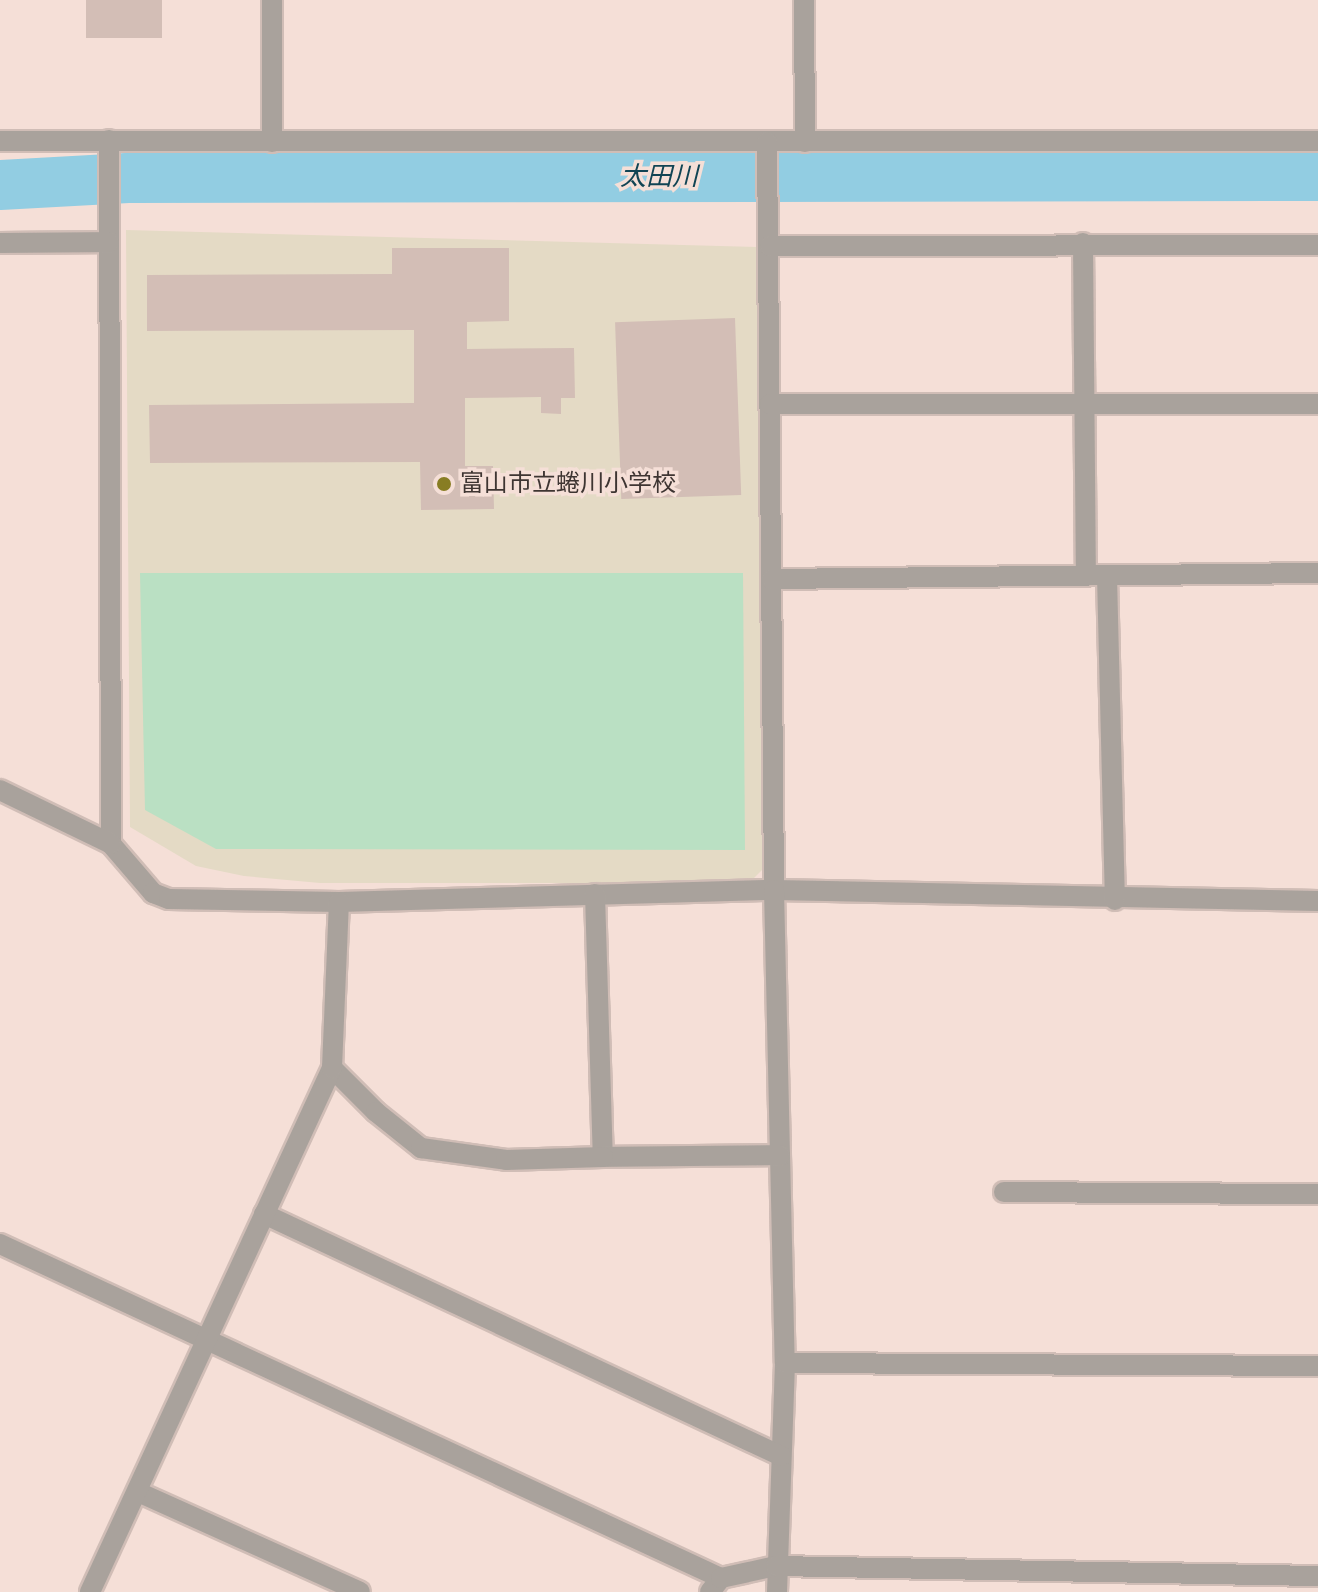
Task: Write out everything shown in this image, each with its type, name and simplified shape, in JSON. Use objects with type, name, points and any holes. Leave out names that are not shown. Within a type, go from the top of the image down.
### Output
[{"type":"street","points":[[272,0],[272,142]]},
{"type":"street","points":[[804,0],[805,142]]},
{"type":"street","points":[[109,140],[111,844]]},
{"type":"street","points":[[0,141],[768,148],[805,142],[1318,141]]},
{"type":"street","points":[[768,148],[774,890],[785,1363],[777,1592]]},
{"type":"street","points":[[0,243],[109,242]]},
{"type":"street","points":[[770,246],[1083,243],[1318,245]]},
{"type":"street","points":[[1083,243],[1084,404],[1115,900]]},
{"type":"street","points":[[770,404],[1318,404]]},
{"type":"street","points":[[772,579],[1318,573]]},
{"type":"street","points":[[0,790],[111,844],[153,893],[169,899],[339,902],[774,890],[1115,900],[1318,901]]},
{"type":"street","points":[[595,894],[603,1157]]},
{"type":"street","points":[[90,1592],[332,1068],[339,902]]},
{"type":"street","points":[[332,1068],[376,1112],[421,1148],[506,1160],[780,1155]]},
{"type":"street","points":[[1004,1192],[1318,1194]]},
{"type":"street","points":[[264,1214],[781,1456]]},
{"type":"street","points":[[0,1244],[715,1585],[776,1566],[1318,1576]]},
{"type":"street","points":[[785,1363],[1318,1366]]},
{"type":"street","points":[[138,1492],[360,1592]]},
{"type":"shaded area","name":"富山市立蜷川小学校","points":[[126,230],[757,247],[763,869],[749,883],[320,883],[244,876],[196,866],[130,827]]},
{"type":"green space","points":[[140,573],[743,573],[745,850],[216,849],[145,810]]},
{"type":"building","points":[[86,0],[162,0],[162,38],[86,38]]},
{"type":"building","points":[[392,248],[509,248],[509,321],[467,322],[467,349],[574,348],[575,398],[561,398],[561,414],[541,413],[541,397],[465,398],[465,466],[493,466],[494,509],[421,510],[420,462],[150,463],[149,405],[414,403],[414,330],[147,331],[147,275],[392,274]]},
{"type":"building","points":[[735,318],[741,495],[621,499],[615,322]]},
{"type":"waterway","name":"太田川","points":[[0,185],[128,178],[1318,176]]},
{"type":"place","name":"富山市立蜷川小学校","points":[[444,484]]}]
